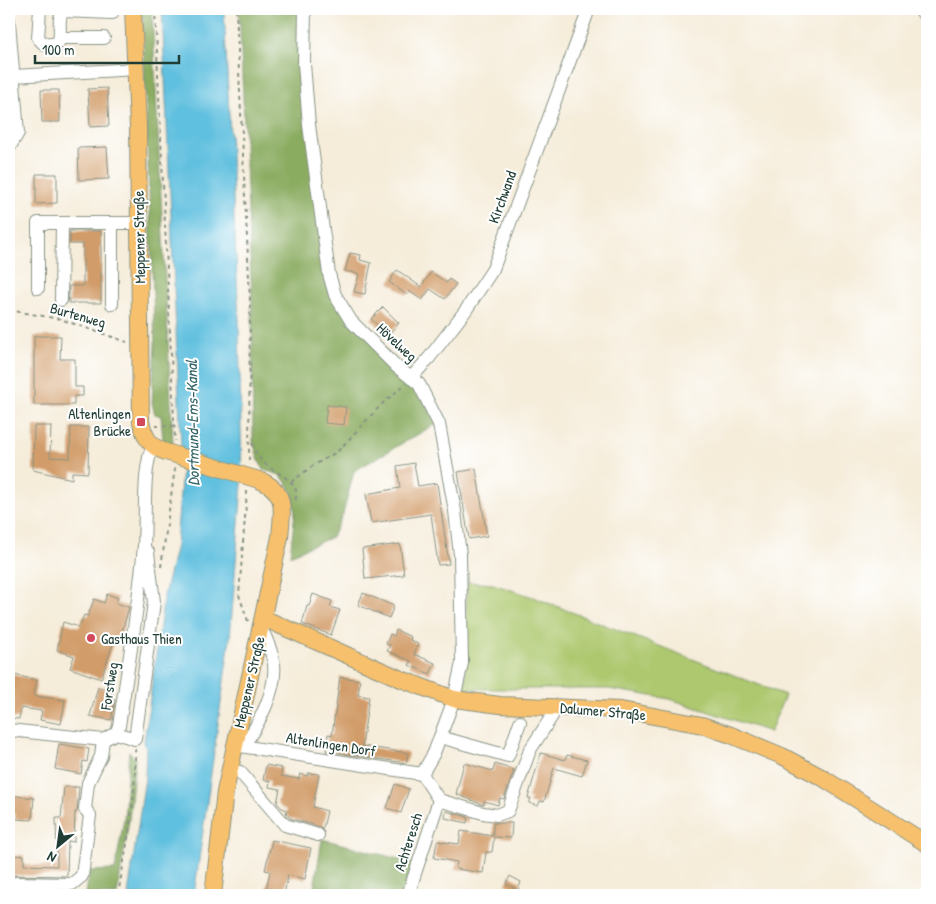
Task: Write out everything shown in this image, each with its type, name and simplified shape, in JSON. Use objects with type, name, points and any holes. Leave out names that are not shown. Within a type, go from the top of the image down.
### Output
[{"type":"main road","name":"Meppener Straße","points":[[133,9],[139,223],[141,422],[144,434],[167,452],[251,479],[278,492],[282,510],[278,547],[239,746],[230,769],[213,895]]},
{"type":"main road","name":"Dalumer Straße","points":[[261,628],[454,699],[500,705],[621,710],[702,725],[782,756],[823,778],[927,844]]},
{"type":"street","points":[[40,9],[38,38],[45,44],[58,43],[61,38],[60,16],[63,11],[112,13]]},
{"type":"street","name":"Hövelweg","points":[[305,9],[304,64],[309,126],[329,274],[333,288],[351,322],[422,387],[439,424],[455,511],[462,583],[462,663],[454,699]]},
{"type":"street","name":"Kirchwand","points":[[411,378],[466,310],[493,269],[589,9]]},
{"type":"street","points":[[920,9],[927,20]]},
{"type":"street","points":[[9,21],[18,133],[9,148]]},
{"type":"street","points":[[61,38],[104,38]]},
{"type":"street","points":[[14,76],[136,69]]},
{"type":"street","points":[[38,288],[38,223],[139,223]]},
{"type":"street","points":[[61,300],[62,223]]},
{"type":"street","points":[[112,223],[112,304]]},
{"type":"street","name":"Forstweg","points":[[103,740],[116,733],[119,726],[136,626],[144,543],[147,463],[167,452]]},
{"type":"street","points":[[116,733],[135,739],[154,602],[150,558],[144,543]]},
{"type":"street","points":[[239,746],[258,726],[266,704],[275,666],[271,648],[261,628]]},
{"type":"street","points":[[454,699],[440,737],[422,774],[439,800],[483,814],[497,815],[508,811],[530,750],[552,716],[555,707]]},
{"type":"street","points":[[440,737],[508,756],[520,722]]},
{"type":"street","points":[[9,730],[103,740],[101,756],[88,783],[85,809],[90,815],[82,876],[72,884],[16,883],[9,891]]},
{"type":"street","name":"Altenlingen Dorf","points":[[239,746],[422,774]]},
{"type":"street","points":[[230,769],[240,772],[285,825],[318,835]]},
{"type":"street","name":"Achteresch","points":[[408,895],[439,800]]},
{"type":"path","points":[[154,9],[174,426],[167,452],[166,548],[160,575]]},
{"type":"path","points":[[236,9],[250,300],[251,441],[251,479],[239,595],[248,622],[261,628]]},
{"type":"path","points":[[9,169],[13,175],[9,206]]},
{"type":"path","name":"Burtenweg","points":[[9,310],[60,319],[140,346]]},
{"type":"path","points":[[9,344],[13,369],[14,408],[9,452]]},
{"type":"path","points":[[291,482],[314,465],[337,452],[411,378]]},
{"type":"path","points":[[150,426],[174,426]]},
{"type":"path","points":[[251,441],[256,455],[265,465],[291,482],[296,490],[296,500],[292,506]]},
{"type":"path","points":[[118,895],[134,791],[137,762],[135,739]]},
{"type":"green space","points":[[142,9],[152,9],[173,445],[163,441],[161,416],[155,414],[152,403],[155,345]]},
{"type":"green space","points":[[239,9],[304,9],[304,64],[335,295],[418,385],[436,424],[354,471],[343,514],[332,537],[290,555],[295,513],[293,496],[289,486],[280,475],[264,470],[253,441],[252,300]]},
{"type":"green space","points":[[467,582],[493,584],[533,597],[785,695],[770,732],[670,699],[609,689],[465,689]]},
{"type":"green space","points":[[129,751],[135,759],[129,820],[117,895],[86,895],[89,871],[115,870],[124,819]]},
{"type":"green space","points":[[322,839],[414,863],[403,895],[313,895]]},
{"type":"water","name":"Dortmund-Ems-Kanal","points":[[162,9],[224,9],[239,321],[242,485],[230,638],[194,895],[128,895],[145,778],[146,746],[144,743],[164,596],[176,545],[182,469]]},
{"type":"building","points":[[107,88],[109,126],[90,127],[88,89]]},
{"type":"building","points":[[41,90],[59,90],[60,122],[42,122]]},
{"type":"building","points":[[107,147],[109,179],[79,180],[78,148]]},
{"type":"building","points":[[36,174],[57,174],[57,203],[36,204]]},
{"type":"building","points":[[70,231],[101,231],[101,303],[69,303],[69,286],[83,286],[83,244],[70,244]]},
{"type":"building","points":[[350,253],[361,255],[360,260],[371,263],[365,294],[354,292],[359,274],[345,271]]},
{"type":"building","points":[[397,270],[421,287],[431,272],[447,283],[449,279],[456,284],[445,299],[430,289],[422,300],[409,291],[407,295],[389,282]]},
{"type":"building","points":[[383,307],[399,323],[388,335],[371,319]]},
{"type":"building","points":[[34,336],[61,336],[60,359],[75,359],[75,387],[83,387],[83,396],[74,396],[74,405],[34,405]]},
{"type":"building","points":[[327,405],[346,407],[344,425],[325,423]]},
{"type":"building","points":[[34,426],[51,426],[50,457],[70,458],[71,427],[89,427],[88,473],[72,472],[72,479],[33,470]]},
{"type":"building","points":[[414,463],[418,486],[437,483],[449,564],[438,565],[431,514],[371,523],[366,494],[400,488],[397,466]]},
{"type":"building","points":[[476,469],[487,536],[469,539],[458,472]]},
{"type":"building","points":[[400,544],[404,575],[365,579],[362,549]]},
{"type":"building","points":[[363,593],[394,606],[389,618],[358,605]]},
{"type":"building","name":"Gasthaus Thien","points":[[107,594],[118,598],[116,603],[129,607],[119,643],[114,641],[101,679],[70,668],[74,656],[57,650],[63,622],[79,627],[84,615],[88,616],[94,599],[104,603]]},
{"type":"building","points":[[313,594],[332,601],[330,607],[340,610],[331,635],[302,624],[307,606],[309,606]]},
{"type":"building","points":[[396,630],[411,637],[410,640],[418,644],[414,654],[435,663],[430,674],[409,665],[411,661],[387,651],[390,645],[386,644],[390,634],[394,636]]},
{"type":"building","points":[[9,674],[37,680],[34,696],[65,700],[61,724],[40,720],[42,711],[21,708],[19,719],[9,718]]},
{"type":"building","points":[[340,677],[360,680],[358,695],[369,697],[362,746],[408,753],[406,763],[326,751],[328,734],[332,735]]},
{"type":"building","points":[[98,687],[112,690],[111,699],[115,700],[111,720],[90,716]]},
{"type":"building","points":[[59,744],[89,749],[87,762],[83,761],[81,774],[55,769]]},
{"type":"building","points":[[541,753],[565,760],[567,755],[587,760],[582,776],[554,768],[544,802],[540,801],[538,806],[529,803],[531,798],[528,798]]},
{"type":"building","points":[[464,763],[493,771],[495,764],[514,770],[504,799],[500,798],[498,805],[484,801],[484,805],[456,794]]},
{"type":"building","points":[[266,765],[282,768],[281,776],[299,779],[300,774],[308,776],[308,773],[319,774],[313,807],[327,811],[323,828],[290,818],[286,813],[287,810],[277,803],[280,789],[269,787],[270,781],[263,780]]},
{"type":"building","points":[[395,784],[409,789],[401,813],[387,808]]},
{"type":"building","points":[[64,787],[79,787],[77,812],[75,812],[74,842],[68,841],[67,876],[9,875],[9,856],[24,855],[24,865],[57,866],[56,818],[61,818]]},
{"type":"building","points":[[9,795],[34,798],[32,820],[15,819],[15,814],[9,814]]},
{"type":"building","points":[[446,811],[468,817],[467,823],[445,818]]},
{"type":"building","points":[[493,823],[512,823],[511,838],[494,837],[492,852],[486,852],[483,873],[456,869],[457,862],[434,858],[437,841],[459,844],[461,831],[493,836]]},
{"type":"building","points":[[272,840],[311,848],[305,879],[288,875],[284,895],[265,895],[270,871],[265,870]]},
{"type":"building","points":[[510,876],[521,882],[518,890],[506,884]]},
{"type":"place","name":"Altenlingen Brücke","points":[[141,422]]},
{"type":"place","name":"Gasthaus Thien","points":[[91,638]]}]
